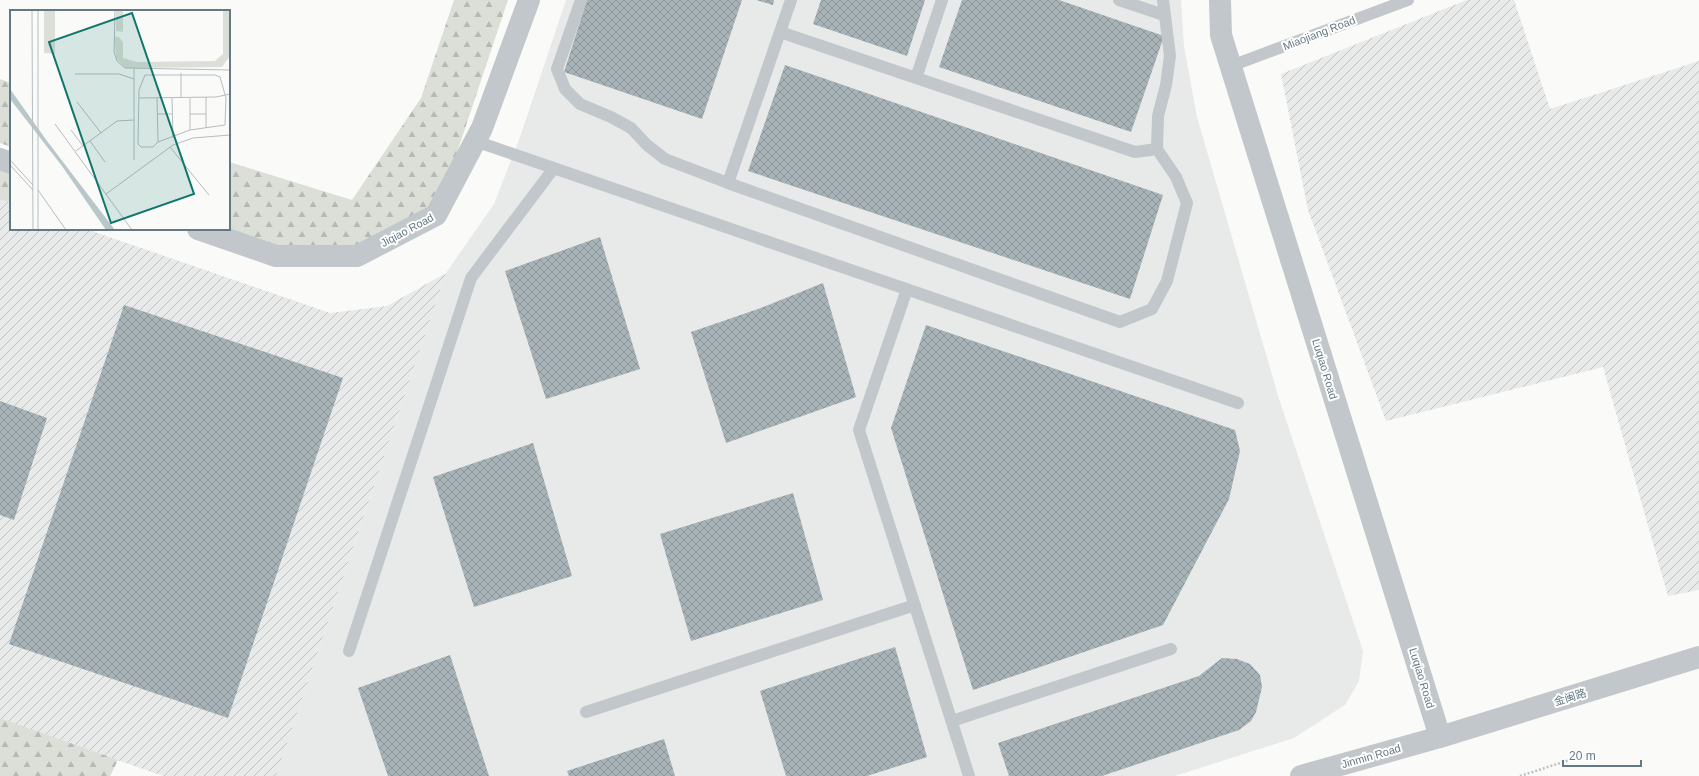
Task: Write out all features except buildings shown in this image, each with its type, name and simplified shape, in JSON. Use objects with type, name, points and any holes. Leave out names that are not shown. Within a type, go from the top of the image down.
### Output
[{"type":"street","name":"Jiqiao Road","points":[[201,230],[276,256],[356,256],[436,215],[482,128],[529,0]]},
{"type":"street","name":"Luqiao Road","points":[[1220,0],[1220,34],[1440,737]]},
{"type":"street","points":[[0,159],[10,163]]},
{"type":"street","name":"金闽路","points":[[1440,737],[1699,657]]},
{"type":"street","name":"Jinmin Road","points":[[1301,776],[1440,737]]},
{"type":"lane","points":[[581,0],[557,69],[565,89],[580,104],[611,117],[631,128],[647,145],[665,159],[728,183],[1120,322],[1152,308],[1167,281],[1187,203],[1176,177],[1157,149],[1158,116],[1166,85],[1170,56],[1163,0]]},
{"type":"lane","points":[[728,183],[791,0]]},
{"type":"lane","points":[[916,78],[942,0]]},
{"type":"lane","points":[[1118,0],[1164,15]]},
{"type":"lane","name":"Miaojiang Road","points":[[1231,66],[1408,0]]},
{"type":"lane","points":[[780,32],[1135,152],[1157,149]]},
{"type":"lane","points":[[475,141],[1238,403]]},
{"type":"lane","points":[[349,651],[471,278],[554,168]]},
{"type":"lane","points":[[907,289],[859,430],[969,776]]},
{"type":"lane","points":[[586,712],[915,605]]},
{"type":"lane","points":[[952,721],[1171,649]]},
{"type":"path","points":[[1520,776],[1585,755]]},
{"type":"shaded area","points":[[566,0],[1181,0],[1184,46],[1197,117],[1279,399],[1363,651],[1359,681],[1345,705],[1294,738],[1175,776],[276,776],[446,273],[494,204],[520,137]]},
{"type":"shaded area","points":[[1467,0],[1514,0],[1550,109],[1699,61],[1699,590],[1668,596],[1603,367],[1386,421],[1308,210],[1281,74]]},
{"type":"shaded area","points":[[0,199],[10,203],[10,230],[89,230],[330,313],[387,306],[446,273],[276,776],[163,776],[0,719]]},
{"type":"green space","points":[[454,0],[508,0],[436,215],[327,256],[276,256],[230,230],[230,162],[352,200],[421,98]]},
{"type":"green space","points":[[0,79],[10,83],[10,147],[0,143]]},
{"type":"green space","points":[[0,159],[10,163],[10,203],[0,199]]},
{"type":"green space","points":[[0,718],[118,760],[110,776],[0,776]]}]
